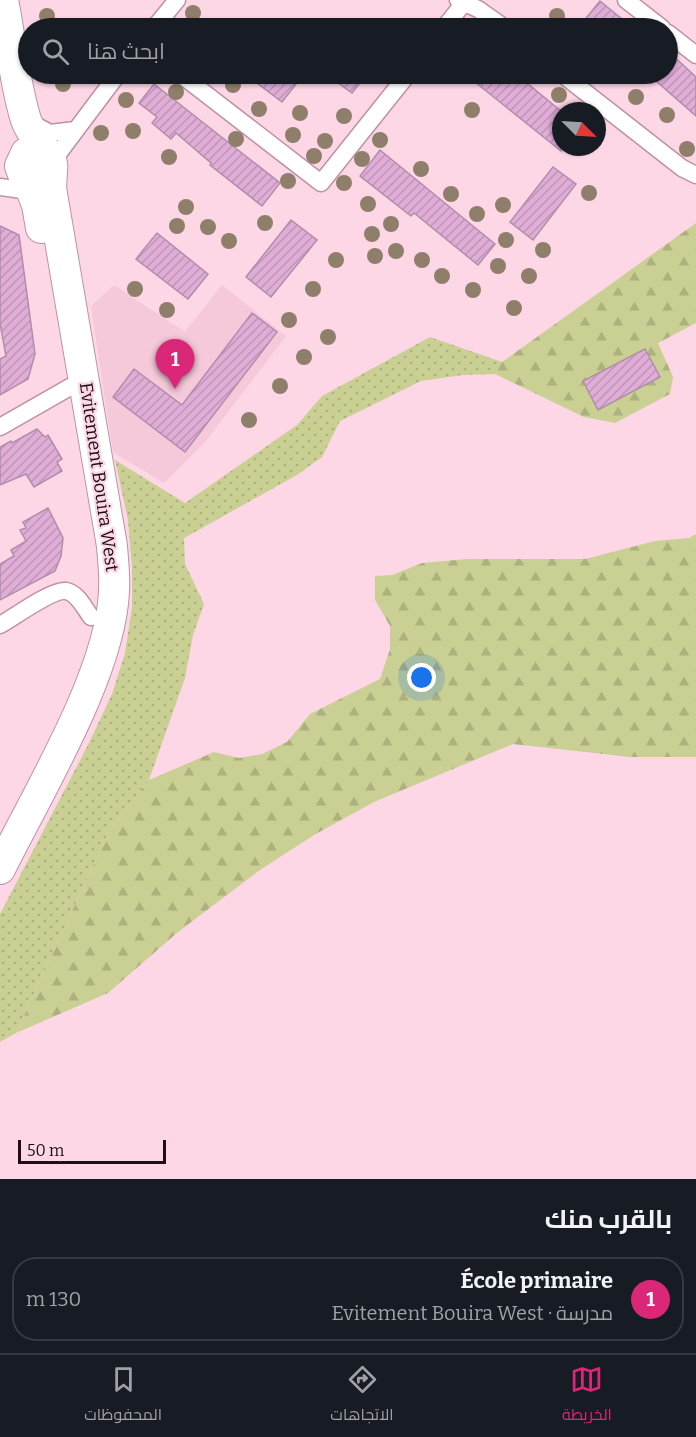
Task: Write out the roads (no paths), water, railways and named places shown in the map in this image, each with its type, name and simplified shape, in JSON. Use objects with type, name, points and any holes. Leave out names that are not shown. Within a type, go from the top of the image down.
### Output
[{"type":"highway","name":"Evitement Bouira West","points":[[3,0],[18,78]]},
{"type":"highway","name":"Evitement Bouira West","points":[[0,827],[58,708],[85,645],[97,576],[95,549],[70,387],[29,175],[37,143],[26,120],[19,84]]},
{"type":"highway","name":"Evitement Bouira West","points":[[0,869],[91,682],[107,635],[114,592],[112,546],[51,188],[29,175]]},
{"type":"street","points":[[162,18],[177,0]]},
{"type":"street","points":[[626,0],[649,18]]},
{"type":"street","points":[[455,18],[471,3],[491,18]]},
{"type":"street","points":[[678,41],[696,55]]},
{"type":"street","points":[[29,175],[75,130],[110,84]]},
{"type":"street","points":[[193,84],[321,183],[400,84]]},
{"type":"street","points":[[575,84],[682,168],[696,175]]},
{"type":"street","points":[[26,120],[50,133],[75,130]]},
{"type":"street","points":[[0,427],[70,387]]},
{"type":"street","points":[[0,626],[54,593],[66,591],[76,596],[91,617]]},
{"type":"place","name":"École primaire","points":[[175,389]]}]
